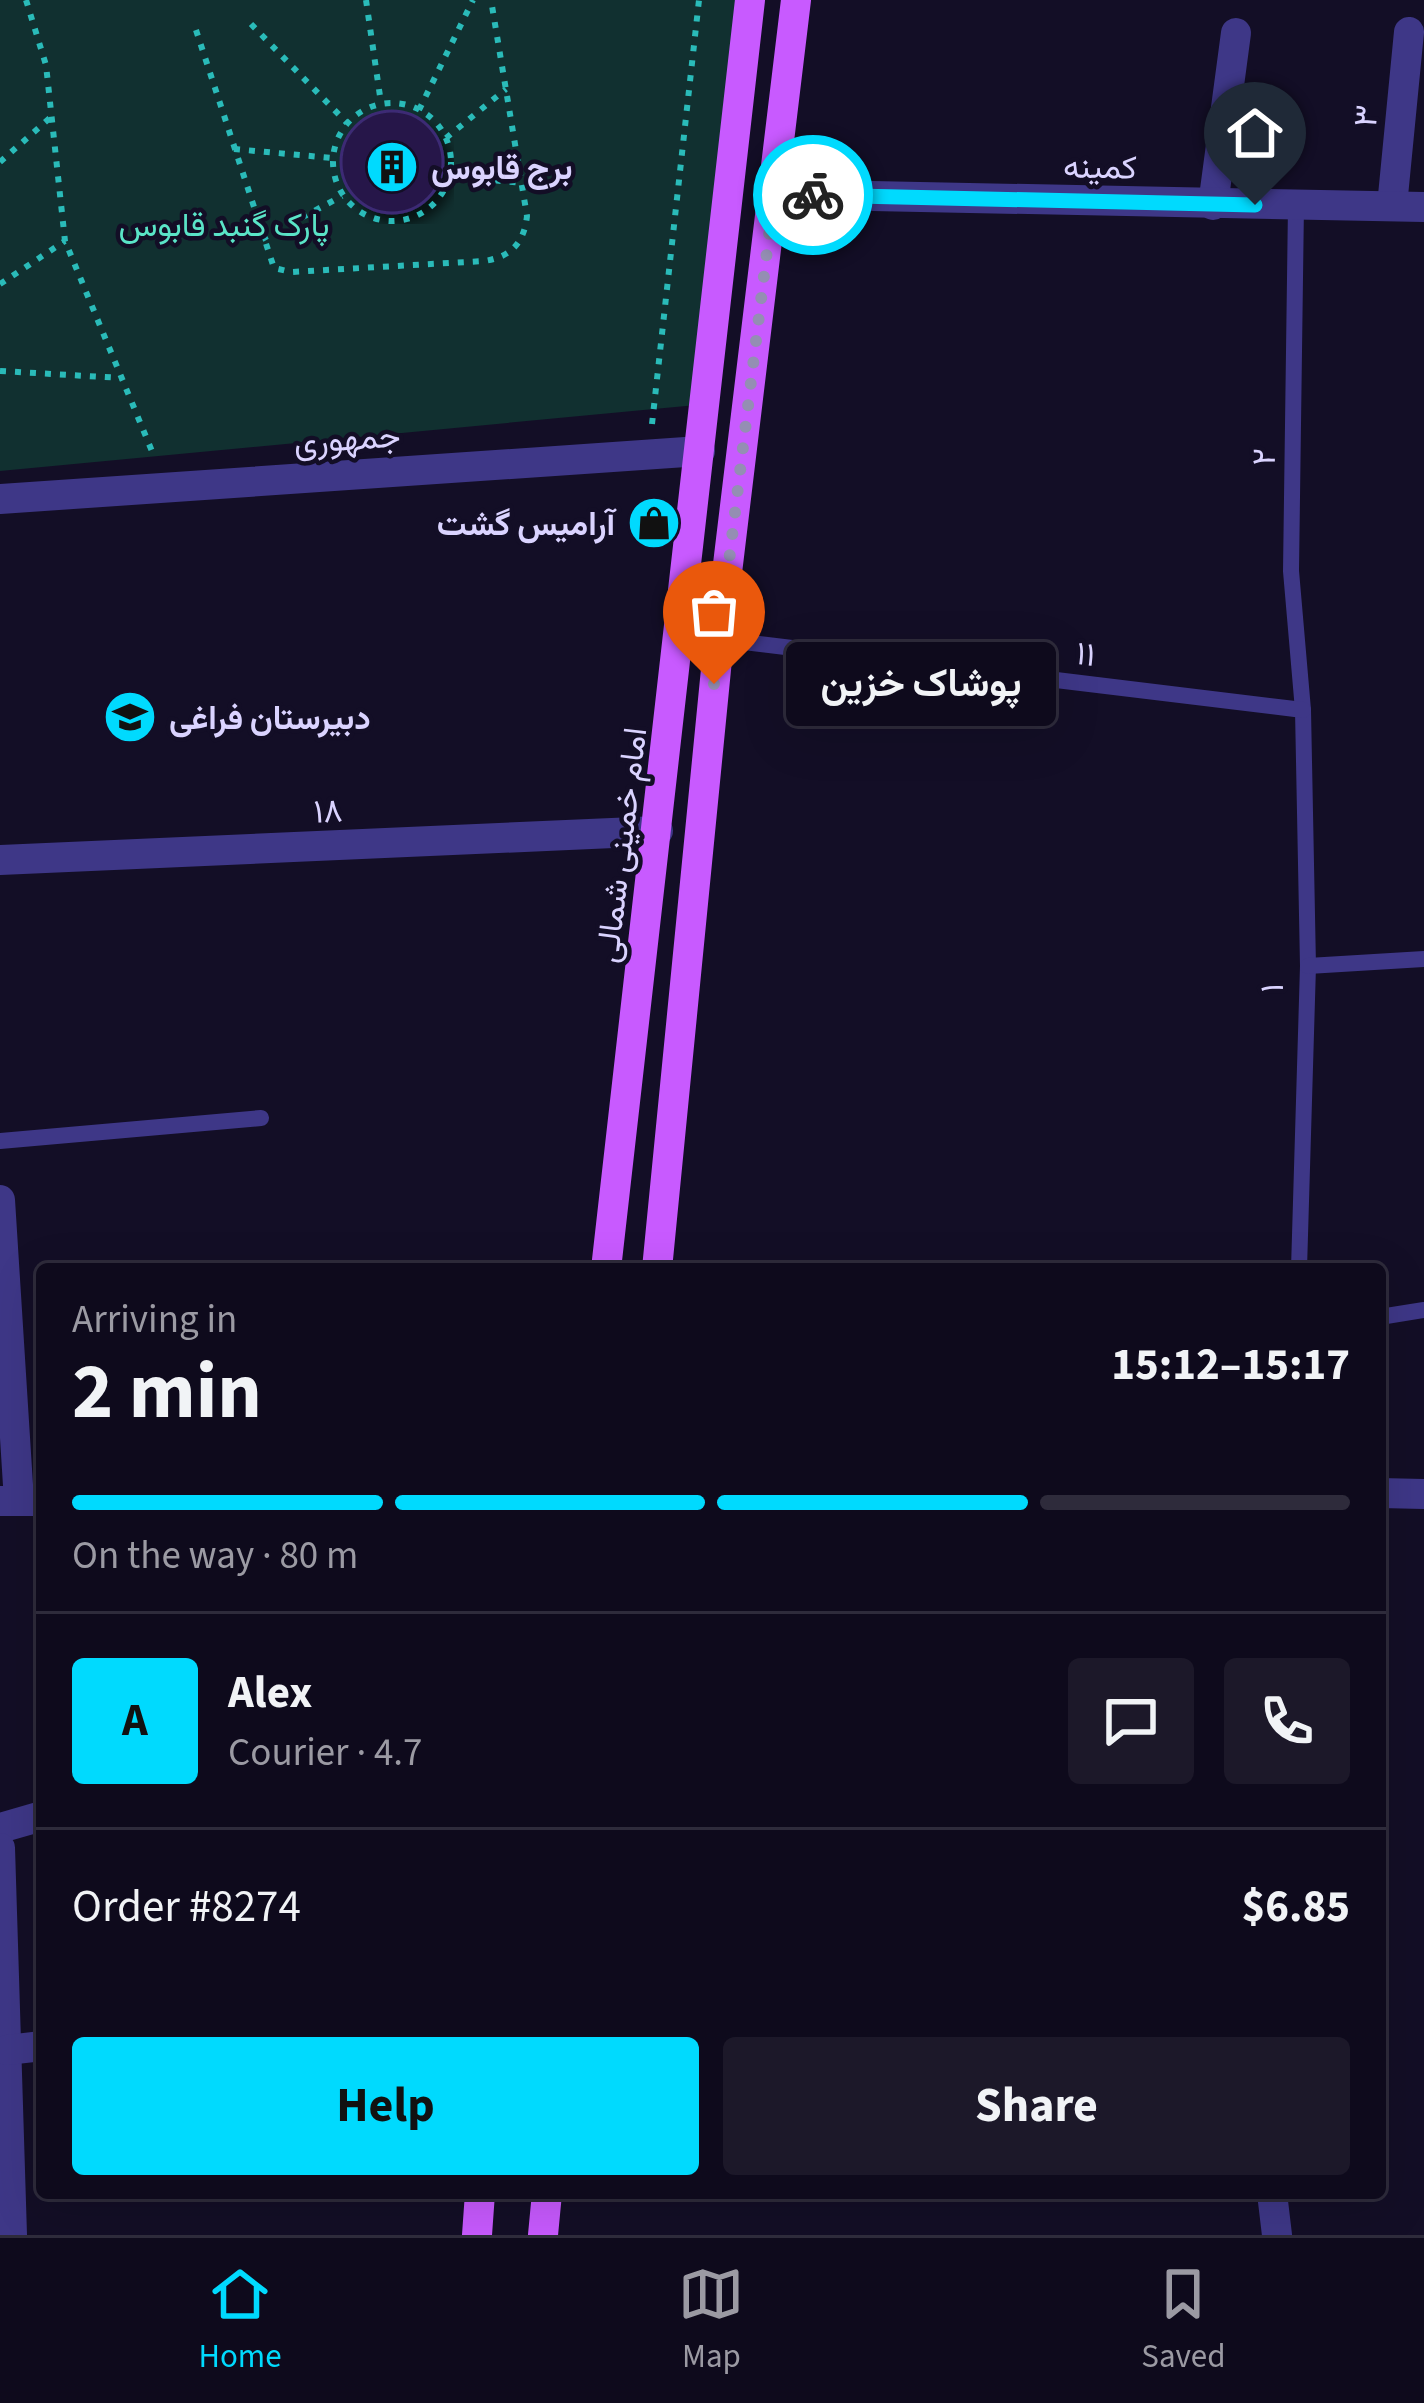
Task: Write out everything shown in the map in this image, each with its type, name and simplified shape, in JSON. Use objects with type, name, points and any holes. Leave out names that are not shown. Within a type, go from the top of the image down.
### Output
[{"type":"main road","name":"امام خمینی شمالی","points":[[607,1263],[750,0]]},
{"type":"main road","points":[[658,1263],[719,639],[796,0]]},
{"type":"main road","points":[[477,2235],[480,2199]]},
{"type":"main road","points":[[543,2235],[547,2199]]},
{"type":"street","name":"۳","points":[[1392,206],[1409,32]]},
{"type":"street","points":[[1214,205],[1236,33]]},
{"type":"street","name":"کمینه","points":[[774,194],[1424,207]]},
{"type":"street","name":"جمهوری","points":[[0,500],[700,452]]},
{"type":"street","name":"۱۸","points":[[0,860],[658,831]]},
{"type":"street","points":[[0,1200],[20,1501]]},
{"type":"street","points":[[1386,1493],[1424,1494]]},
{"type":"street","points":[[0,1828],[36,1818]]},
{"type":"street","points":[[0,1848],[12,2235]]},
{"type":"street","points":[[7,2050],[36,2047]]},
{"type":"street","points":[[1273,2199],[1277,2235]]},
{"type":"lane","name":"۲","points":[[1297,205],[1292,571],[1303,710]]},
{"type":"lane","name":"۱۱","points":[[719,639],[1303,710]]},
{"type":"lane","name":"۱","points":[[1299,1263],[1308,967],[1303,710]]},
{"type":"lane","points":[[1308,967],[1424,959]]},
{"type":"lane","points":[[0,1141],[261,1118]]},
{"type":"lane","points":[[1386,1316],[1424,1310]]},
{"type":"path","points":[[26,0],[46,64],[65,241],[168,487]]},
{"type":"path","points":[[366,0],[381,104]]},
{"type":"path","points":[[419,110],[473,0]]},
{"type":"path","points":[[196,30],[274,268],[291,272],[498,259],[520,243],[526,230],[491,0]]},
{"type":"path","points":[[652,452],[699,0]]},
{"type":"path","points":[[251,24],[347,123]]},
{"type":"path","points":[[446,138],[506,89]]},
{"type":"path","points":[[401,103],[419,110],[435,121],[446,138],[450,176],[442,194],[412,219],[373,219],[355,210],[334,178],[336,139],[362,110],[401,103]]},
{"type":"path","points":[[0,162],[51,117]]},
{"type":"path","points":[[234,149],[332,158]]},
{"type":"path","points":[[450,176],[522,182]]},
{"type":"path","points":[[262,239],[342,196]]},
{"type":"path","points":[[0,284],[65,241]]},
{"type":"path","points":[[0,371],[122,378]]},
{"type":"green space","name":"پارک گنبد قابوس","points":[[0,0],[754,0],[707,404],[0,471]]},
{"type":"building","name":"برج قابوس","points":[[392,111],[412,115],[428,126],[439,142],[443,162],[439,182],[428,198],[412,209],[392,213],[372,209],[356,198],[345,182],[341,162],[345,142],[356,126],[372,115]]},
{"type":"way so far","points":[[714,684],[774,194],[813,195]]},
{"type":"place","name":"برج قابوس","points":[[392,167]]},
{"type":"place","name":"آرامیس گشت","points":[[654,523]]},
{"type":"place","name":"پوشاک خزین","points":[[714,684]]},
{"type":"place","name":"دبیرستان فراغی","points":[[130,717]]},
{"type":"route","points":[[813,195],[1255,205]]}]
